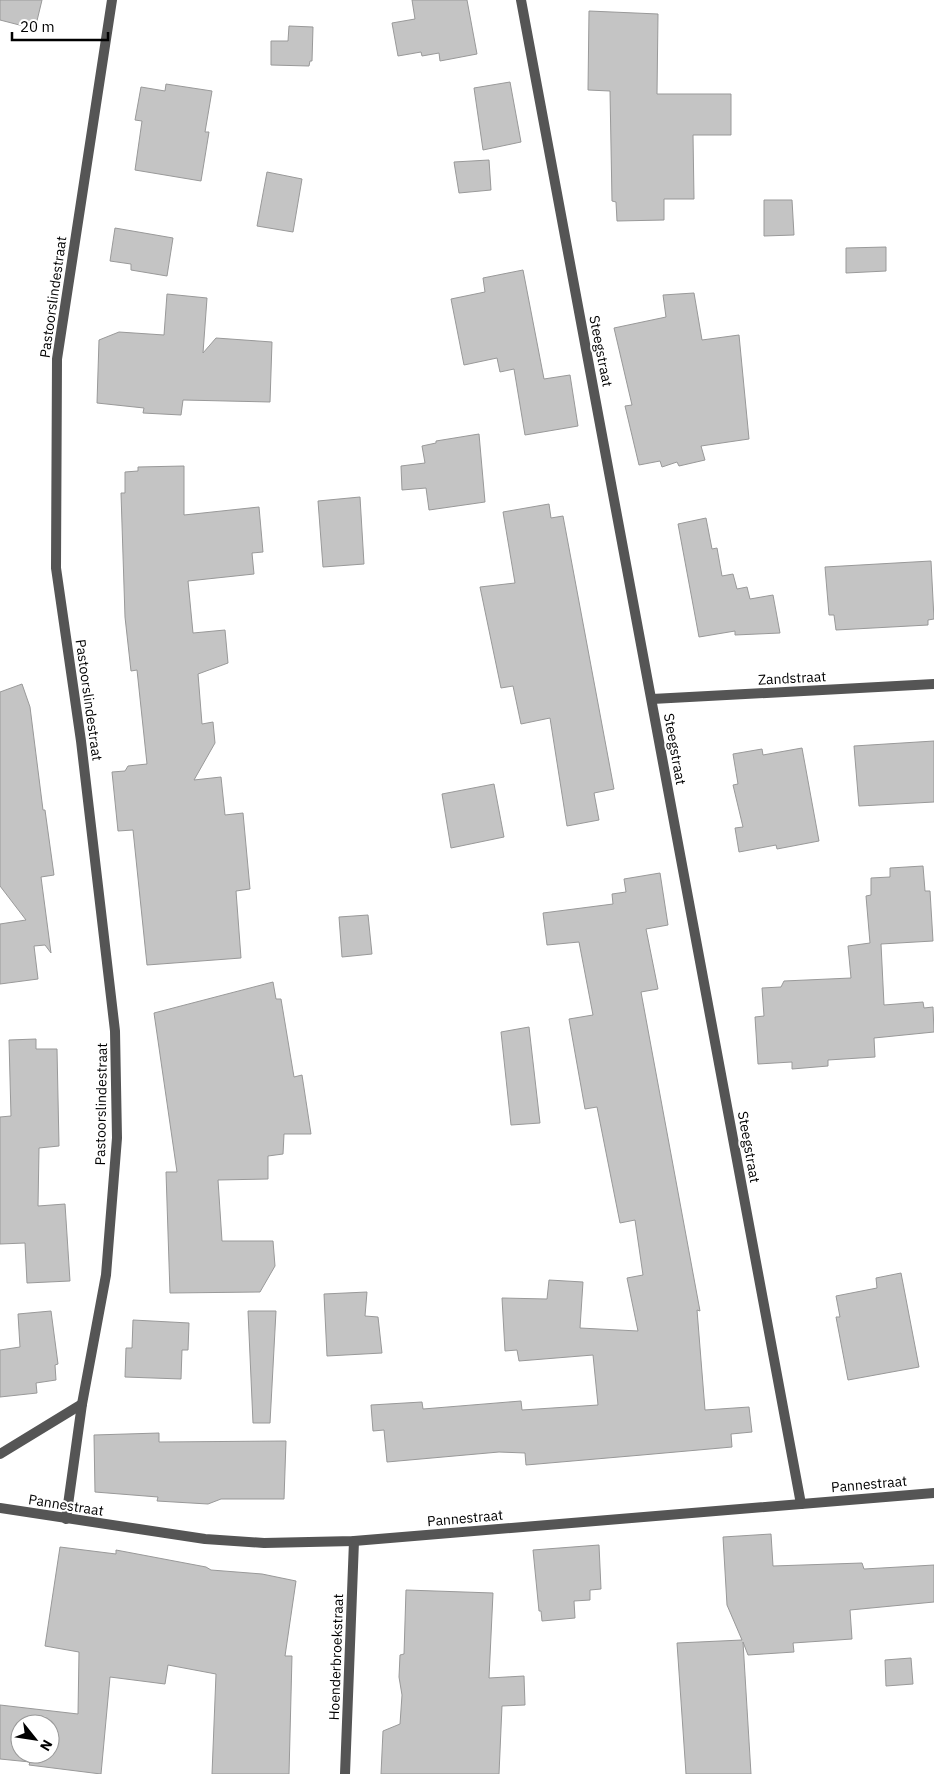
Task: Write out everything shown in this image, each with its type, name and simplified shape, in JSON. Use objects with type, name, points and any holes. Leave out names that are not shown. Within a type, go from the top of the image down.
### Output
[{"type":"street","name":"Pastoorslindestraat","points":[[66,1519],[82,1404],[106,1275],[117,1138],[115,1031],[81,741],[56,568],[57,359],[112,0]]},
{"type":"street","name":"Steegstraat","points":[[521,0],[801,1504]]},
{"type":"street","name":"Zandstraat","points":[[652,699],[934,684]]},
{"type":"street","points":[[0,1454],[82,1404]]},
{"type":"street","name":"Pannestraat","points":[[0,1508],[205,1540],[264,1543],[354,1541],[934,1493]]},
{"type":"street","name":"Hoenderbroekstraat","points":[[345,1774],[354,1541]]},
{"type":"building","points":[[0,0],[42,0],[35,29],[0,20]]},
{"type":"building","points":[[412,0],[467,0],[477,54],[440,61],[439,53],[422,56],[421,52],[398,56],[392,23],[415,19]]},
{"type":"building","points":[[589,11],[658,14],[657,94],[731,94],[731,135],[693,135],[694,199],[664,199],[664,220],[617,221],[616,202],[612,201],[610,91],[588,90]]},
{"type":"building","points":[[289,26],[313,27],[312,61],[310,61],[309,66],[271,65],[271,41],[288,41]]},
{"type":"building","points":[[510,82],[521,142],[483,150],[474,88]]},
{"type":"building","points":[[166,84],[212,91],[205,132],[209,132],[201,181],[135,170],[142,121],[135,120],[141,87],[165,91]]},
{"type":"building","points":[[489,160],[491,190],[459,193],[454,162]]},
{"type":"building","points":[[267,172],[302,179],[293,232],[257,226]]},
{"type":"building","points":[[764,200],[792,200],[794,235],[764,236]]},
{"type":"building","points":[[115,228],[173,238],[167,276],[131,270],[131,264],[110,261]]},
{"type":"building","points":[[886,247],[886,271],[846,273],[846,248]]},
{"type":"building","points":[[523,270],[544,379],[570,375],[578,426],[525,435],[514,369],[500,372],[497,358],[464,365],[451,299],[485,292],[483,278]]},
{"type":"building","points":[[694,293],[702,340],[739,335],[749,439],[701,446],[705,460],[679,466],[677,462],[662,467],[660,461],[639,465],[625,406],[632,405],[614,328],[666,317],[663,295]]},
{"type":"building","points":[[167,294],[207,298],[203,353],[216,338],[272,342],[270,402],[183,400],[181,415],[143,413],[144,408],[97,403],[99,340],[119,332],[164,335]]},
{"type":"building","points":[[479,434],[485,502],[429,510],[426,488],[402,490],[401,466],[425,463],[422,446],[436,443],[436,441]]},
{"type":"building","points":[[184,466],[184,515],[259,507],[263,552],[252,553],[254,574],[188,581],[193,633],[225,630],[228,663],[198,674],[202,724],[213,722],[215,743],[194,780],[221,777],[225,815],[243,813],[250,889],[236,891],[241,958],[147,965],[133,830],[118,831],[112,772],[125,771],[128,766],[147,764],[137,670],[131,671],[125,617],[121,493],[125,493],[125,472],[138,471],[138,467]]},
{"type":"building","points":[[360,497],[364,564],[323,567],[318,501]]},
{"type":"building","points":[[549,504],[551,518],[563,516],[614,789],[594,793],[599,820],[567,826],[550,718],[521,724],[513,686],[501,688],[480,587],[515,583],[503,512]]},
{"type":"building","points":[[706,518],[712,549],[717,548],[722,576],[733,574],[737,589],[747,587],[750,599],[773,595],[780,633],[735,635],[735,631],[699,637],[678,524]]},
{"type":"building","points":[[931,561],[934,619],[928,620],[928,625],[836,630],[834,615],[829,615],[825,567]]},
{"type":"building","points":[[22,684],[30,707],[43,810],[45,810],[54,875],[41,877],[51,953],[45,945],[34,946],[38,979],[0,984],[0,924],[26,920],[0,886],[0,692]]},
{"type":"building","points":[[934,741],[934,802],[859,806],[854,746]]},
{"type":"building","points":[[802,748],[819,841],[777,849],[776,845],[739,852],[735,828],[743,827],[733,785],[738,784],[733,754],[762,749],[763,755]]},
{"type":"building","points":[[494,784],[504,837],[451,848],[442,794]]},
{"type":"building","points":[[923,866],[925,891],[930,891],[933,941],[881,944],[884,1005],[923,1002],[924,1008],[933,1007],[934,1032],[874,1038],[875,1057],[828,1060],[828,1066],[792,1069],[792,1062],[758,1064],[755,1017],[764,1016],[762,988],[781,987],[784,981],[851,978],[848,946],[870,943],[866,896],[871,895],[871,878],[890,877],[890,868]]},
{"type":"building","points":[[660,873],[668,925],[646,929],[658,989],[641,992],[700,1311],[697,1310],[705,1410],[749,1407],[752,1432],[731,1434],[732,1447],[526,1465],[525,1453],[499,1452],[387,1462],[384,1430],[373,1431],[371,1405],[422,1402],[423,1409],[521,1401],[522,1410],[598,1405],[593,1355],[519,1361],[517,1350],[505,1351],[502,1298],[547,1299],[549,1280],[583,1282],[580,1328],[638,1331],[627,1278],[643,1275],[635,1220],[620,1223],[597,1107],[585,1109],[569,1019],[593,1015],[579,942],[547,945],[543,913],[613,904],[612,894],[626,892],[624,879]]},
{"type":"building","points":[[368,915],[372,954],[342,957],[339,917]]},
{"type":"building","points":[[273,982],[276,999],[281,999],[294,1077],[302,1075],[311,1134],[284,1134],[283,1154],[268,1156],[268,1179],[218,1180],[222,1241],[273,1241],[275,1266],[260,1292],[170,1293],[166,1172],[177,1172],[154,1013]]},
{"type":"building","points":[[529,1027],[540,1123],[511,1125],[501,1032]]},
{"type":"building","points":[[36,1039],[36,1049],[57,1049],[59,1146],[39,1148],[38,1206],[65,1204],[70,1281],[27,1283],[25,1243],[0,1244],[0,1117],[11,1116],[9,1040]]},
{"type":"building","points":[[901,1273],[919,1367],[848,1380],[836,1317],[840,1317],[836,1296],[877,1288],[876,1278]]},
{"type":"building","points":[[367,1292],[365,1316],[378,1317],[382,1353],[327,1356],[324,1294]]},
{"type":"building","points":[[51,1311],[58,1364],[55,1365],[56,1380],[36,1383],[37,1393],[0,1397],[0,1350],[20,1347],[18,1314]]},
{"type":"building","points":[[248,1311],[276,1311],[270,1423],[253,1423]]},
{"type":"building","points":[[133,1320],[189,1323],[188,1350],[182,1350],[181,1379],[125,1377],[126,1348],[132,1348]]},
{"type":"building","points":[[159,1433],[159,1442],[286,1441],[284,1499],[221,1499],[208,1504],[157,1501],[158,1497],[95,1492],[94,1435]]},
{"type":"building","points":[[771,1534],[773,1566],[862,1563],[864,1569],[934,1565],[934,1602],[850,1610],[852,1639],[793,1643],[794,1652],[748,1655],[743,1642],[751,1774],[686,1774],[677,1643],[742,1640],[727,1605],[723,1537]]},
{"type":"building","points":[[599,1545],[601,1589],[590,1590],[590,1600],[574,1601],[575,1618],[542,1621],[541,1611],[539,1611],[533,1550]]},
{"type":"building","points":[[60,1547],[116,1554],[116,1550],[206,1567],[211,1570],[262,1574],[296,1581],[285,1656],[292,1656],[289,1774],[212,1774],[216,1674],[168,1665],[165,1684],[110,1677],[101,1774],[29,1765],[60,1764],[60,1714],[10,1714],[10,1760],[0,1759],[0,1705],[78,1714],[79,1652],[45,1646]]},
{"type":"building","points":[[406,1590],[493,1593],[489,1678],[524,1676],[525,1705],[502,1706],[499,1774],[381,1774],[383,1731],[400,1724],[402,1695],[399,1677],[400,1655],[404,1654]]},
{"type":"building","points":[[911,1658],[913,1684],[886,1686],[885,1660]]}]
